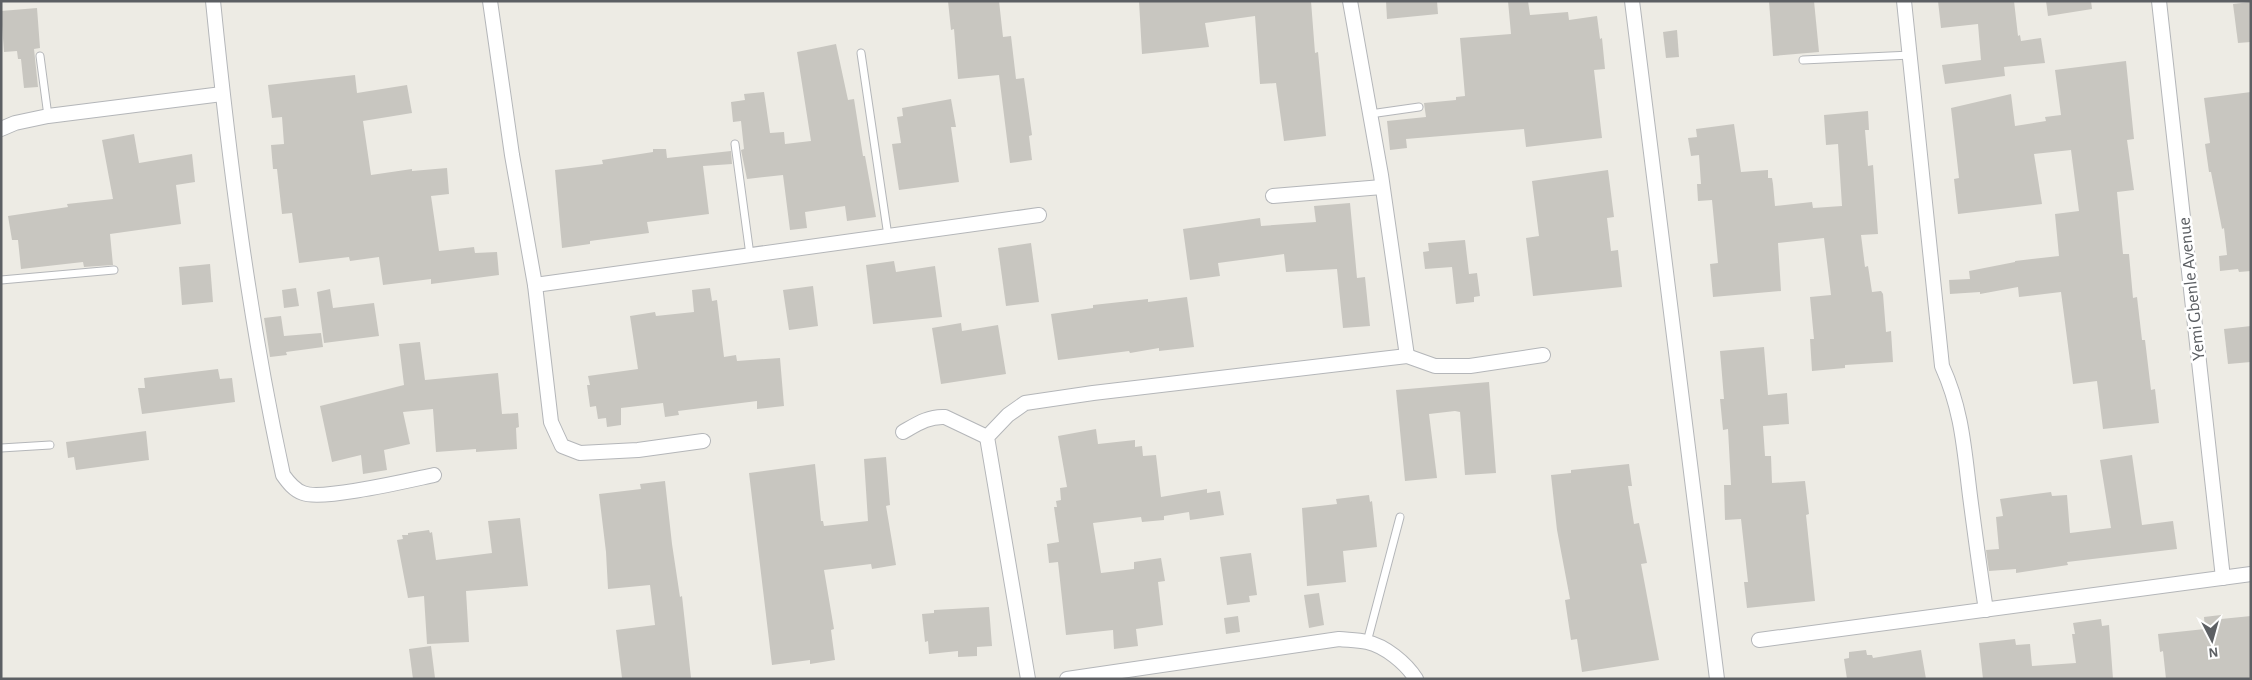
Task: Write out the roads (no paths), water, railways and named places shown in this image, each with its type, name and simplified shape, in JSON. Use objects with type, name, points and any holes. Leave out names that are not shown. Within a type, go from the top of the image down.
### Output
[{"type":"street","points":[[212,1],[222,94],[248,286],[283,475],[291,485],[303,494],[357,491],[434,475]]},
{"type":"street","points":[[490,1],[512,155],[535,285],[551,422],[562,446],[580,453],[638,450],[703,441]]},
{"type":"street","points":[[1350,1],[1382,187],[1407,356]]},
{"type":"street","points":[[1632,1],[1718,679]]},
{"type":"street","points":[[1904,1],[1942,366],[1952,387],[1960,414],[1976,551],[1986,610]]},
{"type":"street","name":"Yemi Gbenle Avenue","points":[[2159,1],[2223,578]]},
{"type":"street","points":[[1,129],[15,123],[48,116],[222,94]]},
{"type":"street","points":[[1273,196],[1382,187]]},
{"type":"street","points":[[535,285],[1039,215]]},
{"type":"street","points":[[987,437],[1008,415],[1025,403],[1093,393],[1407,356],[1435,366],[1470,366],[1543,355]]},
{"type":"street","points":[[903,432],[931,417],[945,417],[987,437]]},
{"type":"street","points":[[987,437],[1028,679]]},
{"type":"street","points":[[1759,640],[2251,574]]},
{"type":"street","points":[[1067,679],[1339,639],[1367,642],[1386,650],[1412,672],[1416,679]]},
{"type":"lane","points":[[861,53],[888,236]]},
{"type":"lane","points":[[1803,60],[1911,55]]},
{"type":"lane","points":[[40,56],[48,116]]},
{"type":"lane","points":[[1370,114],[1419,107]]},
{"type":"lane","points":[[735,144],[750,255]]},
{"type":"lane","points":[[1,280],[114,270]]},
{"type":"lane","points":[[1,448],[50,445]]},
{"type":"lane","points":[[1367,642],[1400,516]]}]
